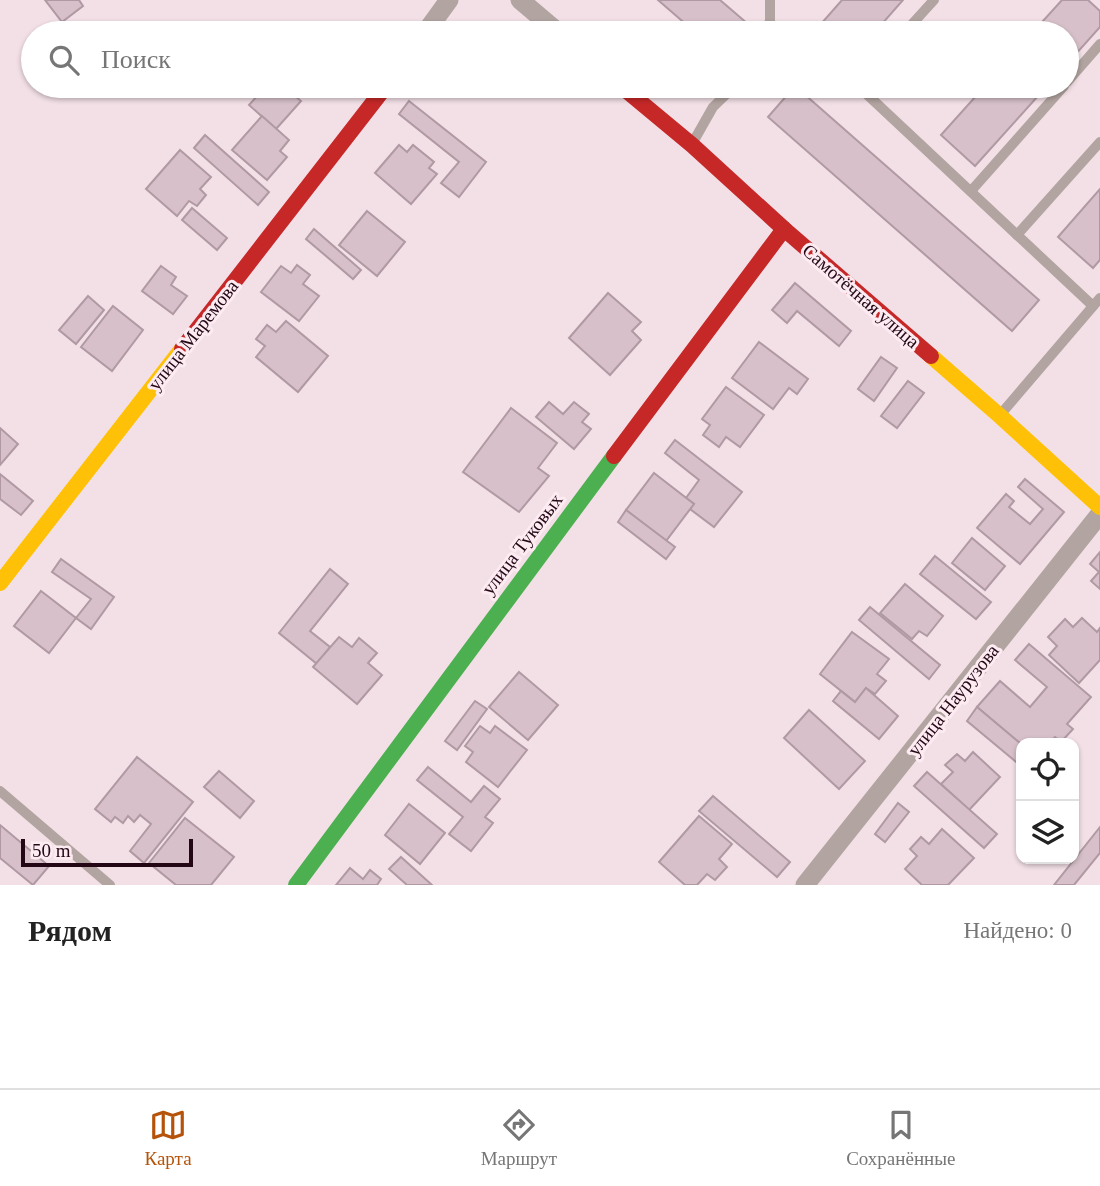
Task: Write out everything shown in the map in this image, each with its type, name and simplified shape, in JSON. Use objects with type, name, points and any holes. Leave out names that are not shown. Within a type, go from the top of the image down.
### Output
[{"type":"street","points":[[434,21],[449,0]]},
{"type":"street","points":[[520,0],[545,21]]},
{"type":"street","name":"улица Маремова","points":[[0,583],[377,98]]},
{"type":"street","name":"Самотёчная улица","points":[[635,98],[1000,416],[1100,507]]},
{"type":"street","name":"улица Туковых","points":[[296,885],[784,229]]},
{"type":"street","name":"улица Наурузова","points":[[805,885],[1100,514]]},
{"type":"lane","points":[[770,0],[770,21]]},
{"type":"lane","points":[[915,21],[934,0]]},
{"type":"lane","points":[[1079,68],[1100,44]]},
{"type":"lane","points":[[692,145],[713,107],[722,98]]},
{"type":"lane","points":[[871,98],[1017,235],[1096,302],[1000,416]]},
{"type":"lane","points":[[971,191],[1053,98]]},
{"type":"lane","points":[[1017,235],[1100,142]]},
{"type":"lane","points":[[0,791],[110,885]]},
{"type":"building","points":[[45,0],[79,0],[83,6],[61,21]]},
{"type":"building","points":[[658,0],[720,0],[744,21],[682,21]]},
{"type":"building","points":[[842,0],[903,0],[885,21],[824,21]]},
{"type":"building","points":[[1062,0],[1088,0],[1100,11],[1100,27],[1079,51],[1079,21],[1043,21]]},
{"type":"building","points":[[255,98],[297,98],[301,101],[276,129],[249,105]]},
{"type":"building","points":[[785,98],[809,98],[1039,300],[1012,331],[768,117]]},
{"type":"building","points":[[974,98],[1036,98],[975,166],[941,135]]},
{"type":"building","points":[[409,101],[486,162],[459,197],[441,183],[459,162],[399,114]]},
{"type":"building","points":[[262,116],[289,140],[280,151],[287,157],[267,180],[232,150]]},
{"type":"building","points":[[205,135],[269,192],[258,205],[194,148]]},
{"type":"building","points":[[399,145],[407,152],[413,145],[434,162],[429,168],[437,174],[411,204],[375,173]]},
{"type":"building","points":[[180,150],[211,177],[200,189],[206,195],[197,206],[189,201],[177,216],[146,189]]},
{"type":"building","points":[[1100,189],[1100,260],[1093,268],[1058,237]]},
{"type":"building","points":[[192,208],[227,238],[217,250],[182,220]]},
{"type":"building","points":[[367,211],[405,242],[377,276],[339,245]]},
{"type":"building","points":[[314,229],[361,270],[353,279],[306,239]]},
{"type":"building","points":[[297,265],[310,275],[303,284],[319,296],[299,321],[261,292],[281,266],[291,273]]},
{"type":"building","points":[[161,266],[176,277],[171,285],[187,296],[173,314],[142,291]]},
{"type":"building","points":[[795,283],[851,331],[839,346],[797,311],[787,323],[772,310]]},
{"type":"building","points":[[608,293],[641,322],[632,331],[641,340],[610,375],[569,338]]},
{"type":"building","points":[[88,296],[104,310],[76,344],[59,330]]},
{"type":"building","points":[[113,306],[143,330],[112,371],[81,347]]},
{"type":"building","points":[[286,321],[328,356],[298,392],[256,357],[265,346],[256,339],[267,325],[276,332]]},
{"type":"building","points":[[759,342],[808,379],[797,394],[789,388],[773,409],[732,378]]},
{"type":"building","points":[[881,357],[897,368],[874,401],[858,389]]},
{"type":"building","points":[[908,381],[924,393],[897,428],[881,416]]},
{"type":"building","points":[[726,387],[764,415],[740,447],[726,437],[719,447],[703,435],[710,425],[702,419]]},
{"type":"building","points":[[549,402],[563,414],[574,402],[589,414],[582,422],[591,429],[574,449],[536,417]]},
{"type":"building","points":[[511,408],[557,443],[538,468],[549,476],[519,512],[463,472]]},
{"type":"building","points":[[0,428],[18,444],[0,465]]},
{"type":"building","points":[[675,440],[742,492],[714,527],[690,509],[694,504],[686,498],[699,480],[665,453]]},
{"type":"building","points":[[654,473],[694,504],[666,541],[626,510]]},
{"type":"building","points":[[0,474],[33,501],[21,515],[0,499]]},
{"type":"building","points":[[1025,479],[1064,512],[1020,564],[977,528],[1006,494],[1014,501],[1009,507],[1030,524],[1043,509],[1018,487]]},
{"type":"building","points":[[626,510],[675,547],[666,559],[618,522]]},
{"type":"building","points":[[972,538],[1005,566],[985,590],[952,563]]},
{"type":"building","points":[[1100,552],[1100,589],[1091,581],[1099,572],[1090,564]]},
{"type":"building","points":[[935,556],[991,602],[976,619],[920,574]]},
{"type":"building","points":[[61,559],[114,597],[91,629],[76,618],[91,599],[52,572]]},
{"type":"building","points":[[330,569],[348,584],[310,631],[330,647],[317,664],[279,633]]},
{"type":"building","points":[[905,584],[943,616],[927,636],[919,631],[912,639],[880,613]]},
{"type":"building","points":[[41,591],[76,618],[49,653],[14,626]]},
{"type":"building","points":[[870,607],[940,665],[929,679],[859,620]]},
{"type":"building","points":[[1082,618],[1097,632],[1100,628],[1100,660],[1079,683],[1049,655],[1057,646],[1048,637],[1065,619],[1073,627]]},
{"type":"building","points":[[852,632],[889,659],[877,674],[886,681],[875,694],[866,688],[855,702],[820,674]]},
{"type":"building","points":[[339,637],[352,647],[359,638],[377,653],[368,663],[382,675],[357,704],[313,667]]},
{"type":"building","points":[[1029,644],[1091,697],[1067,724],[1073,729],[1065,738],[1016,740],[977,707],[1000,681],[1030,707],[1047,687],[1015,660]]},
{"type":"building","points":[[519,672],[558,705],[528,740],[489,707]]},
{"type":"building","points":[[866,688],[898,716],[879,739],[833,701],[841,691],[855,702]]},
{"type":"building","points":[[475,701],[487,709],[457,750],[445,741]]},
{"type":"building","points":[[977,707],[1016,740],[1016,762],[967,721]]},
{"type":"building","points":[[809,710],[865,761],[839,789],[784,738]]},
{"type":"building","points":[[480,726],[490,733],[495,726],[527,750],[498,787],[466,762],[473,752],[465,746]]},
{"type":"building","points":[[973,752],[1000,777],[969,810],[941,784],[953,772],[945,765],[957,754],[965,761]]},
{"type":"building","points":[[137,757],[193,802],[144,863],[130,851],[151,824],[140,815],[134,822],[128,816],[123,823],[115,817],[111,822],[95,809]]},
{"type":"building","points":[[428,767],[471,802],[484,786],[500,799],[485,817],[493,823],[471,851],[449,834],[463,817],[417,780]]},
{"type":"building","points":[[219,771],[254,801],[240,818],[204,787]]},
{"type":"building","points":[[927,772],[997,834],[984,848],[914,786]]},
{"type":"building","points":[[713,796],[790,862],[777,877],[699,811]]},
{"type":"building","points":[[898,803],[909,812],[885,842],[875,834]]},
{"type":"building","points":[[409,804],[445,833],[420,864],[385,835]]},
{"type":"building","points":[[699,816],[732,844],[719,859],[727,867],[715,880],[707,874],[697,885],[685,885],[659,862]]},
{"type":"building","points":[[185,818],[234,857],[211,885],[176,885],[149,863]]},
{"type":"building","points":[[0,825],[49,866],[33,885],[0,858]]},
{"type":"building","points":[[1100,827],[1100,853],[1074,885],[1054,885],[1071,864],[1079,864],[1079,853]]},
{"type":"building","points":[[942,829],[974,858],[948,885],[922,885],[905,869],[917,856],[910,849],[921,837],[929,844]]},
{"type":"building","points":[[401,857],[432,885],[407,885],[389,869]]},
{"type":"building","points":[[350,868],[363,879],[370,870],[381,879],[377,885],[336,885]]},
{"type":"traffic: fast","points":[[296,885],[614,456]]},
{"type":"traffic: slow","points":[[0,583],[182,349]]},
{"type":"traffic: slow","points":[[931,356],[1100,507]]},
{"type":"traffic: jam","points":[[182,349],[377,98]]},
{"type":"traffic: jam","points":[[635,98],[931,356]]},
{"type":"traffic: jam","points":[[614,456],[784,229]]}]
